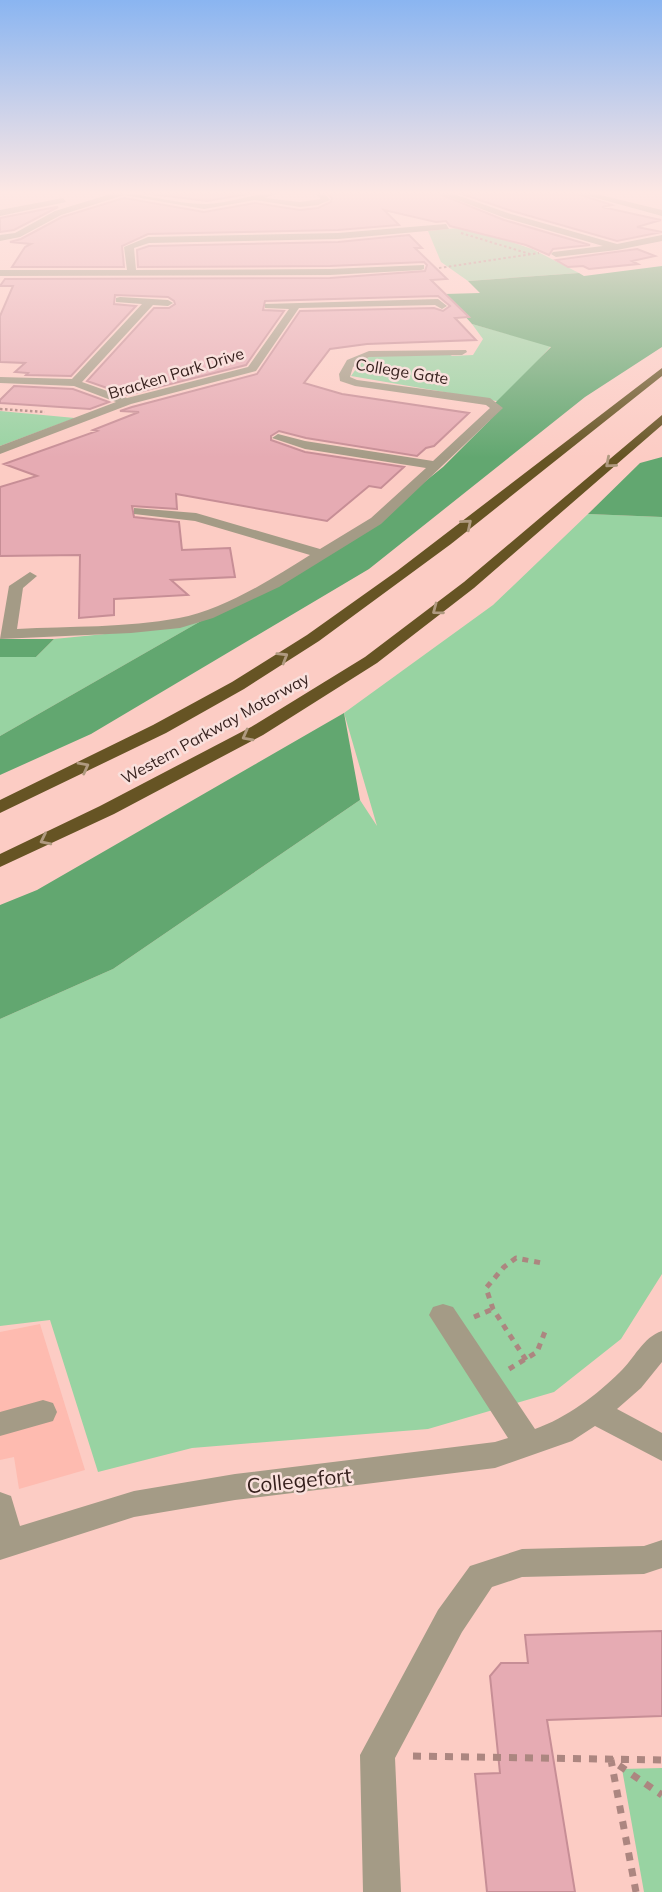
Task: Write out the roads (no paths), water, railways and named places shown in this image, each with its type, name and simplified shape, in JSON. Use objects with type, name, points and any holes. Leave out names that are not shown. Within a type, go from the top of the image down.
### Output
[{"type":"highway","name":"Western Parkway Motorway","points":[[0,807],[65,777],[205,703],[310,640],[430,555],[662,371]]},
{"type":"highway","name":"Western Parkway Motorway","points":[[0,861],[107,810],[257,731],[371,660],[469,585],[662,419]]},
{"type":"street","points":[[120,300],[168,303]]},
{"type":"street","points":[[75,383],[150,302]]},
{"type":"street","points":[[269,306],[438,302],[442,306]]},
{"type":"street","name":"Bracken Park Drive","points":[[0,450],[127,402],[252,369],[295,307]]},
{"type":"street","name":"College Gate","points":[[30,576],[16,586],[4,634],[131,628],[190,620],[208,615],[274,584],[376,521],[497,408],[495,404],[355,383],[344,379],[352,361],[363,355],[419,351],[462,352]]},
{"type":"street","points":[[0,380],[75,383],[127,402]]},
{"type":"street","points":[[278,438],[305,445],[434,466]]},
{"type":"street","points":[[139,511],[195,517],[324,555]]},
{"type":"street","points":[[443,1315],[528,1443]]},
{"type":"street","name":"Collegefort","points":[[4,1544],[134,1504],[234,1487],[495,1455],[562,1432],[594,1411],[631,1380],[662,1342]]},
{"type":"street","points":[[594,1411],[662,1448]]},
{"type":"street","points":[[0,1424],[43,1412]]},
{"type":"street","points":[[0,1505],[4,1544]]},
{"type":"street","points":[[382,1892],[377,1755],[450,1621],[481,1576],[522,1563],[644,1560],[662,1553]]}]
